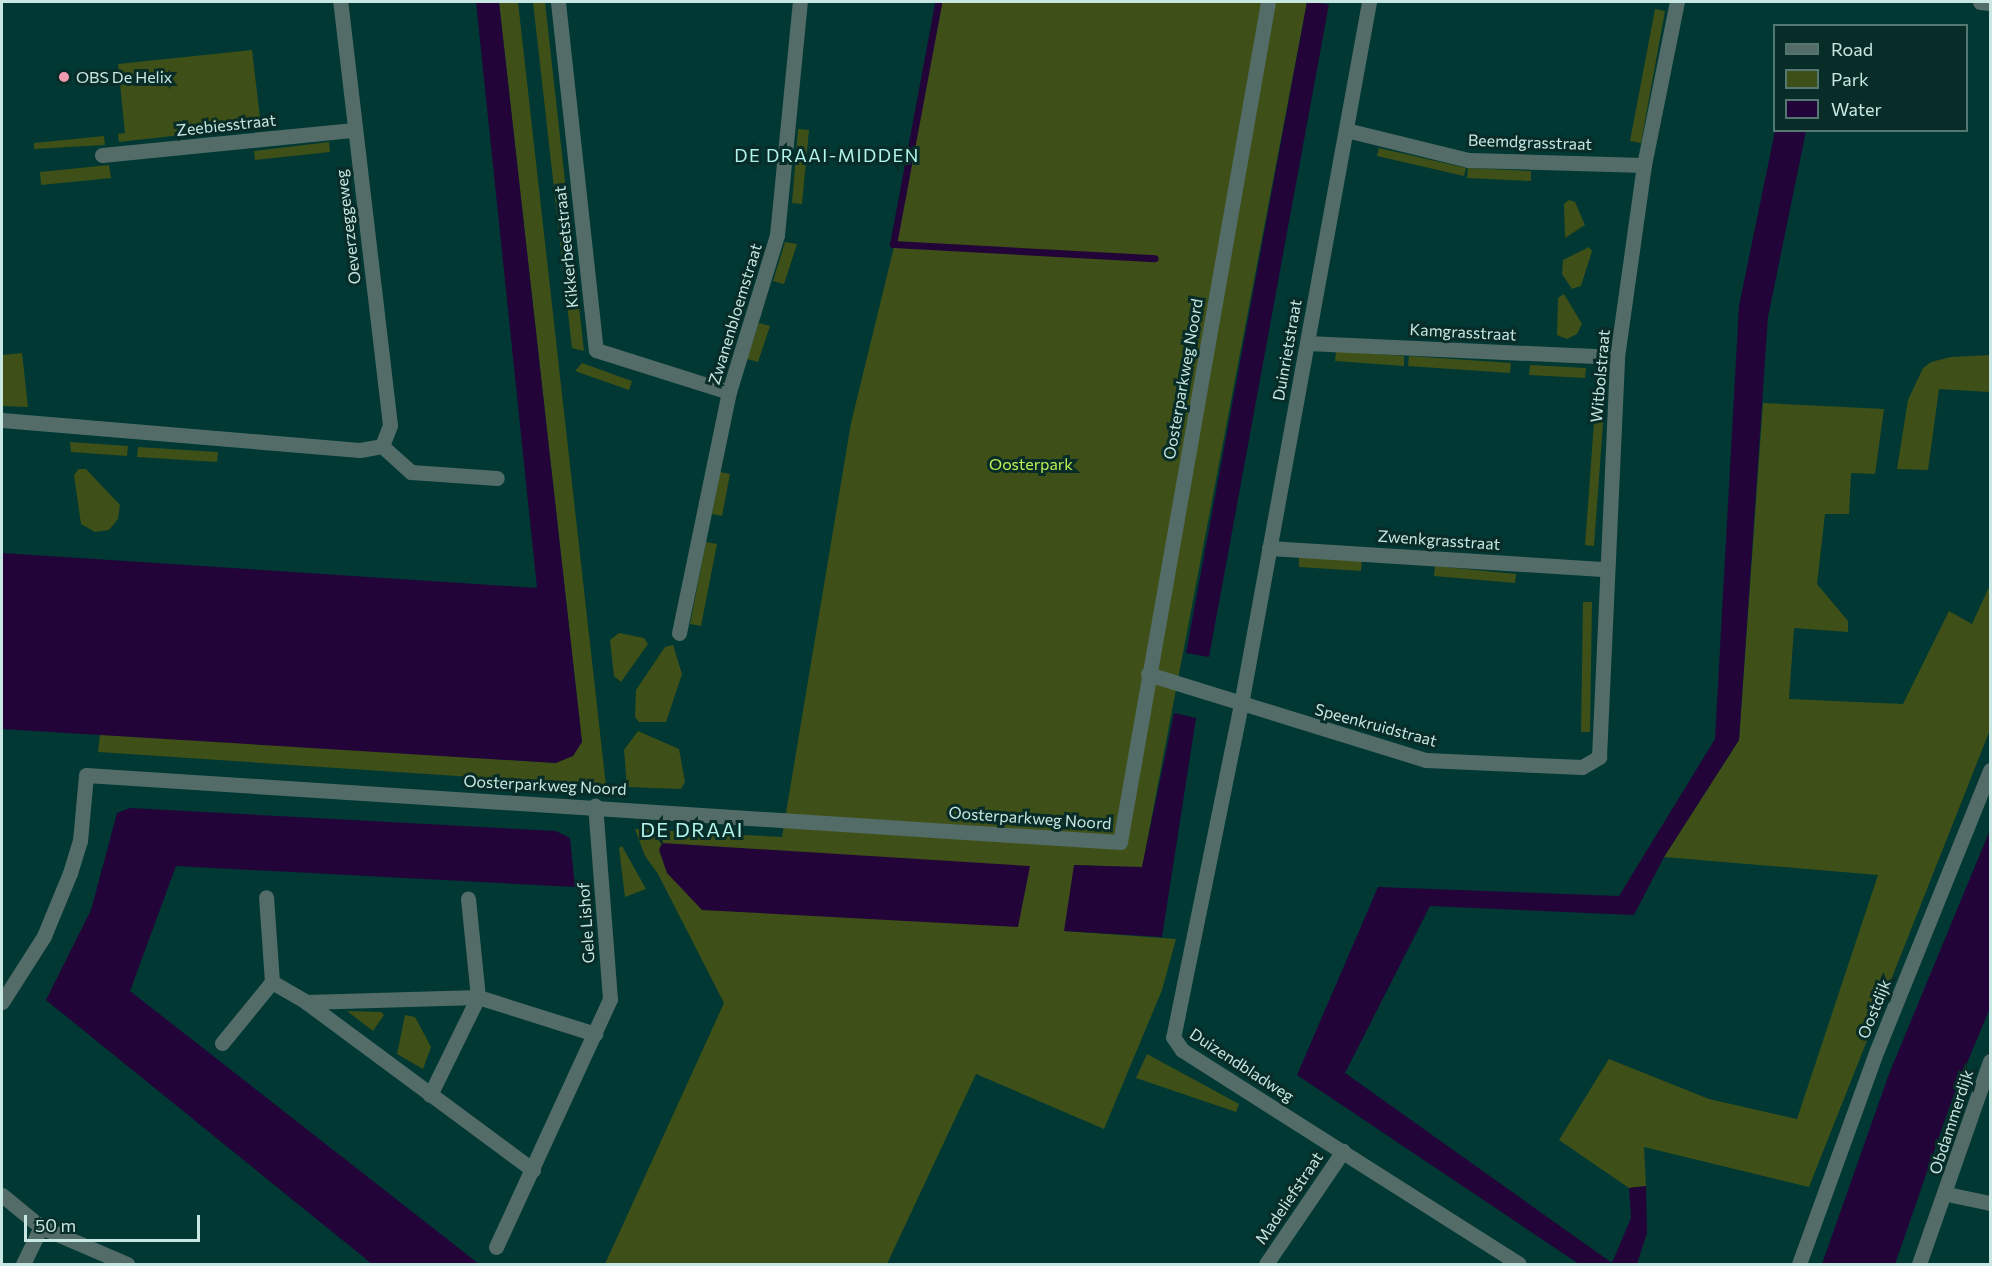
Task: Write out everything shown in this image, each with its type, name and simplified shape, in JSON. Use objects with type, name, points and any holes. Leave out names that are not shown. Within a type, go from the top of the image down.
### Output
[{"type":"street","name":"Oeverzeggeweg","points":[[340,2],[390,425],[382,446]]},
{"type":"street","name":"Kikkerbeetstraat","points":[[558,2],[596,350],[729,392]]},
{"type":"street","name":"Zwanenbloemstraat","points":[[679,633],[729,392],[777,235],[800,2]]},
{"type":"street","name":"Oosterparkweg Noord","points":[[2,1002],[44,936],[67,884],[80,841],[86,776],[595,806],[1120,842],[1268,2]]},
{"type":"street","name":"Duinrietstraat","points":[[1240,704],[1369,2]]},
{"type":"street","name":"Witbolstraat","points":[[1599,757],[1617,357],[1644,165],[1677,2]]},
{"type":"street","points":[[1980,2],[1990,3]]},
{"type":"street","name":"Zeebiesstraat","points":[[102,155],[354,130]]},
{"type":"street","name":"Beemdgrasstraat","points":[[1346,130],[1468,160],[1644,165]]},
{"type":"street","name":"Kamgrasstraat","points":[[1306,344],[1617,357]]},
{"type":"street","points":[[2,420],[360,450],[382,446],[411,472],[497,478]]},
{"type":"street","name":"Zwenkgrasstraat","points":[[1269,548],[1606,569]]},
{"type":"street","name":"Speenkruidstraat","points":[[1149,674],[1426,760],[1582,767],[1599,757]]},
{"type":"street","name":"Duizendbladweg","points":[[1240,704],[1173,1036],[1182,1050],[1519,1264]]},
{"type":"street","name":"Oostdijk","points":[[1799,1264],[1877,1050],[1990,770]]},
{"type":"street","name":"Gele Lishof","points":[[496,1247],[610,999],[595,806]]},
{"type":"street","points":[[222,1043],[272,982],[266,897]]},
{"type":"street","points":[[430,1095],[478,997],[468,899]]},
{"type":"street","points":[[272,982],[306,1002],[533,1170]]},
{"type":"street","points":[[306,1002],[478,997],[595,1034]]},
{"type":"street","name":"Obdammerdijk","points":[[1919,1264],[1947,1194],[1990,1061]]},
{"type":"street","name":"Madeliefstraat","points":[[1266,1264],[1342,1151]]},
{"type":"street","points":[[1947,1194],[1990,1203]]},
{"type":"street","points":[[2,1195],[41,1227],[127,1264]]},
{"type":"street","points":[[23,1264],[41,1227]]},
{"type":"green space","points":[[499,2],[518,2],[606,786],[98,752],[100,734],[126,734],[556,763],[582,742]]},
{"type":"green space","points":[[533,2],[545,2],[584,351],[572,348]]},
{"type":"green space","name":"Oosterpark","points":[[941,2],[1307,2],[1142,868],[1075,865],[1065,931],[1176,939],[1162,990],[1104,1129],[976,1074],[887,1264],[605,1264],[724,1003],[658,874],[645,856],[635,829],[782,837],[851,423],[894,247]]},
{"type":"green space","points":[[1655,9],[1665,11],[1641,143],[1630,141]]},
{"type":"green space","points":[[252,50],[261,126],[119,142],[118,134],[125,133],[118,64]]},
{"type":"green space","points":[[798,129],[809,130],[802,204],[792,203]]},
{"type":"green space","points":[[104,136],[105,145],[34,149],[34,143]]},
{"type":"green space","points":[[329,142],[330,152],[255,160],[254,151]]},
{"type":"green space","points":[[1379,148],[1466,168],[1464,176],[1377,156]]},
{"type":"green space","points":[[109,165],[111,178],[41,185],[40,172]]},
{"type":"green space","points":[[1468,168],[1531,171],[1531,181],[1467,178]]},
{"type":"green space","points":[[1569,200],[1575,202],[1585,225],[1565,238],[1564,204]]},
{"type":"green space","points":[[785,242],[797,244],[784,284],[773,281]]},
{"type":"green space","points":[[1589,247],[1592,251],[1581,286],[1572,289],[1562,274],[1563,260]]},
{"type":"green space","points":[[1564,294],[1582,324],[1577,334],[1567,339],[1557,335],[1558,298]]},
{"type":"green space","points":[[759,323],[770,326],[758,362],[747,359]]},
{"type":"green space","points":[[1336,351],[1404,356],[1404,366],[1335,361]]},
{"type":"green space","points":[[22,353],[28,407],[2,406],[2,355]]},
{"type":"green space","points":[[1990,355],[1990,392],[1939,389],[1928,470],[1897,469],[1908,400],[1923,368],[1931,362],[1951,357]]},
{"type":"green space","points":[[1409,356],[1511,363],[1510,373],[1408,366]]},
{"type":"green space","points":[[582,363],[632,381],[629,390],[575,371]]},
{"type":"green space","points":[[1530,365],[1586,368],[1585,378],[1529,375]]},
{"type":"green space","points":[[1763,403],[1884,409],[1875,474],[1851,473],[1849,514],[1825,514],[1817,584],[1848,621],[1848,632],[1794,628],[1789,699],[1903,704],[1949,611],[1972,624],[1990,585],[1990,730],[1809,1187],[1644,1147],[1646,1186],[1629,1188],[1559,1140],[1609,1059],[1709,1099],[1797,1119],[1878,875],[1664,857],[1739,740]]},
{"type":"green space","points":[[1595,409],[1604,410],[1594,546],[1585,545]]},
{"type":"green space","points":[[70,442],[128,446],[127,456],[71,452]]},
{"type":"green space","points":[[138,447],[218,452],[217,462],[137,457]]},
{"type":"green space","points":[[79,469],[86,469],[120,505],[118,519],[109,530],[95,532],[81,524],[74,475]]},
{"type":"green space","points":[[720,472],[730,474],[722,516],[712,514]]},
{"type":"green space","points":[[706,542],[717,544],[701,626],[690,624]]},
{"type":"green space","points":[[1299,557],[1362,560],[1361,571],[1299,567]]},
{"type":"green space","points":[[1435,566],[1516,574],[1515,583],[1434,576]]},
{"type":"green space","points":[[1583,602],[1592,602],[1590,732],[1581,732]]},
{"type":"green space","points":[[619,633],[644,638],[648,644],[621,682],[614,676],[610,640]]},
{"type":"green space","points":[[673,645],[682,674],[666,722],[639,722],[635,717],[636,690],[665,647]]},
{"type":"green space","points":[[638,731],[679,749],[685,782],[681,789],[627,787],[624,750]]},
{"type":"green space","points":[[622,846],[646,889],[625,897],[619,848]]},
{"type":"green space","points":[[347,1011],[381,1012],[384,1015],[373,1031]]},
{"type":"green space","points":[[405,1015],[415,1017],[431,1047],[423,1069],[397,1054]]},
{"type":"green space","points":[[1147,1054],[1239,1104],[1236,1112],[1136,1078]]},
{"type":"water","points":[[476,2],[499,2],[582,742],[573,756],[556,763],[2,729],[2,553],[537,588]]},
{"type":"water","points":[[1307,2],[1329,4],[1209,657],[1186,653]]},
{"type":"water","points":[[1775,132],[1806,132],[1768,317],[1739,740],[1664,857],[1634,915],[1430,906],[1345,1073],[1612,1263],[1631,1218],[1629,1188],[1646,1186],[1647,1233],[1637,1264],[1579,1264],[1297,1075],[1378,887],[1619,896],[1715,739],[1739,306]]},
{"type":"water","points":[[1174,713],[1196,718],[1162,937],[1064,931],[1074,865],[1142,867]]},
{"type":"water","points":[[130,808],[556,831],[570,838],[575,887],[176,866],[130,991],[479,1264],[372,1264],[46,1000],[91,910],[117,813]]},
{"type":"water","points":[[1990,830],[1990,1008],[1954,1094],[1895,1264],[1822,1264],[1889,1074]]},
{"type":"water","points":[[662,843],[1030,866],[1018,927],[702,910],[667,873],[659,850]]},
{"type":"waterway","points":[[938,4],[893,244],[1155,258]]},
{"type":"place","name":"OBS De Helix","points":[[64,77]]},
{"type":"district","name":"DE DRAAI-MIDDEN","points":[[827,155]]},
{"type":"district","name":"DE DRAAI","points":[[692,829]]}]
